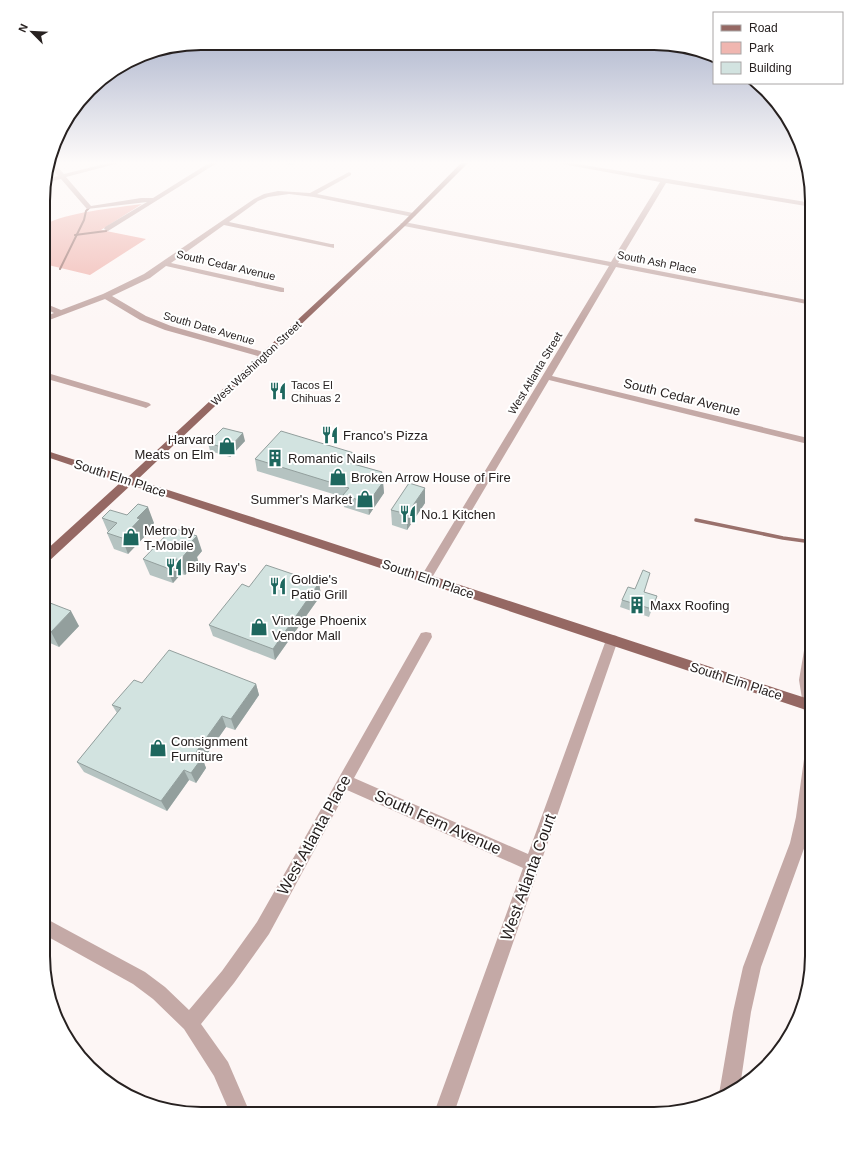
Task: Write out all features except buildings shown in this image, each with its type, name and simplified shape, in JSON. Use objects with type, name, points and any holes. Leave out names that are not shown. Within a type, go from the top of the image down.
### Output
[{"type":"main road","name":"West Washington Street","points":[[50,553],[148,465],[411,217]]},
{"type":"main road","name":"South Elm Place","points":[[50,455],[612,640],[805,708]]},
{"type":"street","points":[[108,229],[127,217]]},
{"type":"street","points":[[50,317],[106,296],[134,283],[166,264],[232,217]]},
{"type":"street","name":"West Atlanta Street","points":[[426,578],[642,217]]},
{"type":"street","points":[[223,223],[331,246]]},
{"type":"street","name":"South Ash Place","points":[[404,224],[805,302]]},
{"type":"street","name":"South Cedar Avenue","points":[[166,264],[281,290]]},
{"type":"street","name":"South Date Avenue","points":[[106,296],[144,318],[168,328],[264,355]]},
{"type":"street","points":[[50,308],[60,313]]},
{"type":"street","points":[[50,377],[146,406]]},
{"type":"street","name":"South Cedar Avenue","points":[[546,377],[805,440]]},
{"type":"street","name":"West Atlanta Place","points":[[190,1023],[228,977],[263,928],[426,637]]},
{"type":"street","name":"West Atlanta Court","points":[[446,1107],[612,640]]},
{"type":"street","name":"South Fern Avenue","points":[[344,781],[533,864]]},
{"type":"street","points":[[730,1087],[742,1012],[752,967],[798,843],[805,809]]},
{"type":"street","points":[[50,929],[139,978],[159,993],[190,1023],[221,1069],[237,1107]]},
{"type":"green space","points":[[65,217],[122,217],[101,230],[146,239],[90,275],[50,265],[50,223]]},
{"type":"waterway","points":[[77,235],[85,217]]},
{"type":"waterway","points":[[77,235],[106,231],[108,229]]},
{"type":"waterway","points":[[60,269],[77,235]]},
{"type":"waterway","points":[[696,520],[805,541]]},
{"type":"place","name":"Tacos El Chihuas 2","points":[[278,391]]},
{"type":"place","name":"Franco's Pizza","points":[[330,435]]},
{"type":"place","name":"Harvard Meats on Elm","points":[[227,446]]},
{"type":"place","name":"Romantic Nails","points":[[275,458]]},
{"type":"place","name":"Broken Arrow House of Fire","points":[[338,477]]},
{"type":"place","name":"Summer's Market","points":[[365,499]]},
{"type":"place","name":"No.1 Kitchen","points":[[408,514]]},
{"type":"place","name":"Metro by T-Mobile","points":[[131,537]]},
{"type":"place","name":"Billy Ray's","points":[[174,567]]},
{"type":"place","name":"Goldie's Patio Grill","points":[[278,586]]},
{"type":"place","name":"Maxx Roofing","points":[[637,605]]},
{"type":"place","name":"Vintage Phoenix Vendor Mall","points":[[259,627]]},
{"type":"place","name":"Consignment Furniture","points":[[158,748]]}]
